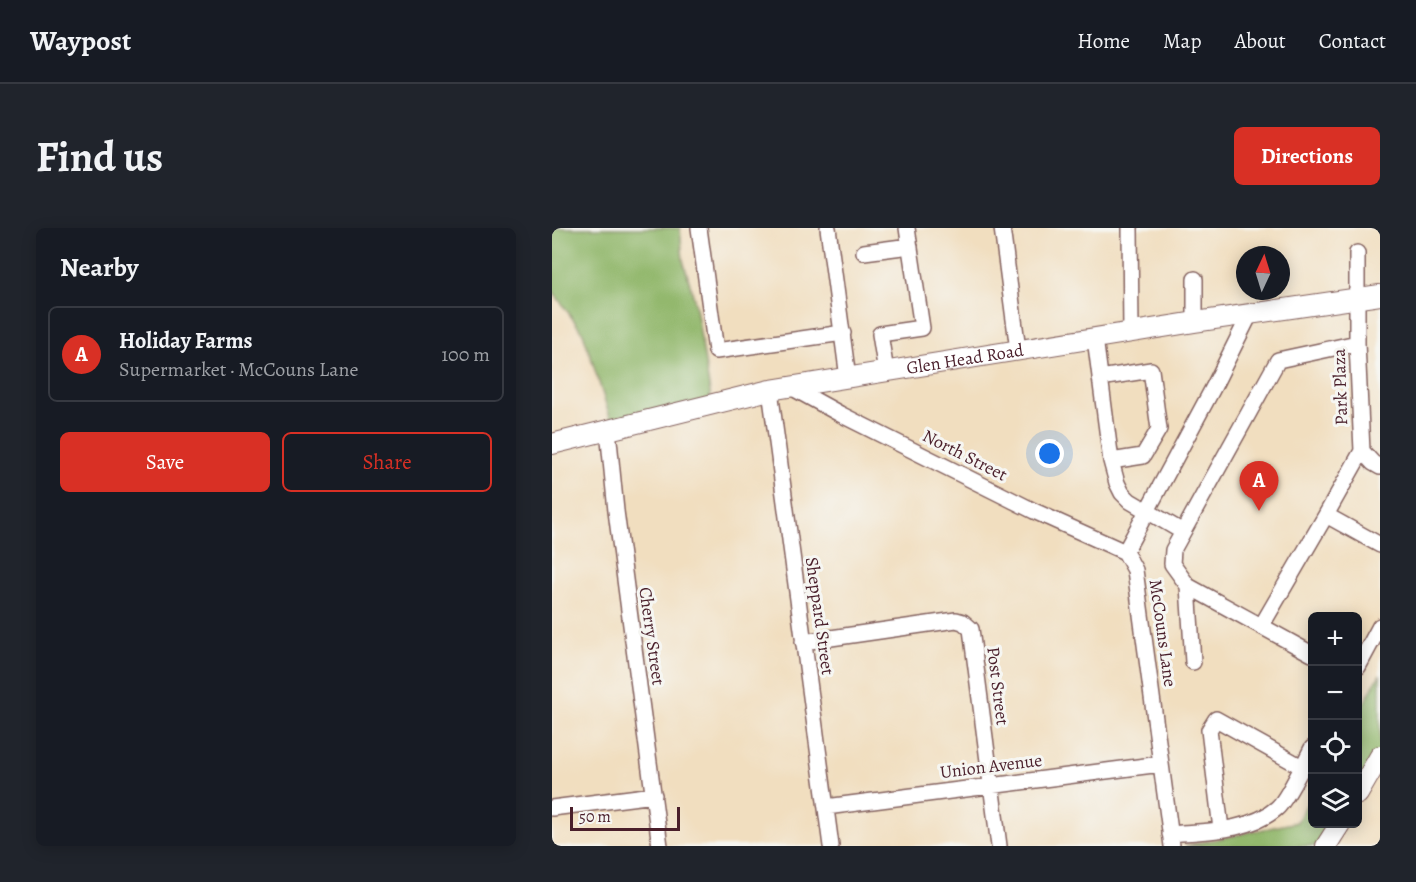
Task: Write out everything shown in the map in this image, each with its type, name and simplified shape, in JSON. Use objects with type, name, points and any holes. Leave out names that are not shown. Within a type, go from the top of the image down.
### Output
[{"type":"main road","name":"Glen Head Road","points":[[552,444],[770,390],[1380,295]]},
{"type":"main road","points":[[1362,787],[1380,756]]},
{"type":"main road","points":[[1326,846],[1337,828]]},
{"type":"street","points":[[699,228],[716,351],[843,333]]},
{"type":"street","points":[[828,228],[848,378]]},
{"type":"street","points":[[885,372],[880,334],[922,328],[907,228]]},
{"type":"street","points":[[1002,228],[1018,350]]},
{"type":"street","points":[[1130,228],[1131,332]]},
{"type":"street","points":[[864,252],[910,246]]},
{"type":"street","name":"Park Plaza","points":[[1357,253],[1357,343],[1362,451]]},
{"type":"street","points":[[1195,279],[1195,322]]},
{"type":"street","points":[[1125,552],[1250,314]]},
{"type":"street","points":[[1095,338],[1111,461],[1122,493],[1130,501],[1183,532]]},
{"type":"street","points":[[1308,652],[1188,586],[1172,564],[1173,550],[1278,360],[1357,343]]},
{"type":"street","points":[[1100,378],[1151,370],[1159,429],[1143,456],[1111,461]]},
{"type":"street","name":"North Street","points":[[791,387],[840,414],[1025,506],[1125,552]]},
{"type":"street","name":"Sheppard Street","points":[[770,390],[831,846]]},
{"type":"street","name":"Cherry Street","points":[[608,430],[660,846]]},
{"type":"street","points":[[1262,625],[1362,451],[1373,464],[1380,467]]},
{"type":"street","points":[[1326,515],[1380,545]]},
{"type":"street","name":"McCouns Lane","points":[[1125,552],[1135,570],[1171,840]]},
{"type":"street","points":[[1188,586],[1193,662]]},
{"type":"street","name":"Post Street","points":[[803,642],[956,620],[963,622],[971,629],[999,846]]},
{"type":"street","points":[[1359,666],[1380,626]]},
{"type":"street","points":[[1221,829],[1209,730],[1216,719],[1302,767]]},
{"type":"street","points":[[1171,840],[1253,822],[1279,808],[1308,756]]},
{"type":"street","name":"Union Avenue","points":[[826,807],[1161,764]]},
{"type":"street","points":[[552,808],[654,795]]},
{"type":"green space","points":[[552,228],[680,228],[683,260],[695,302],[712,405],[614,429],[583,333],[552,290]]},
{"type":"green space","points":[[1380,674],[1380,756],[1362,787],[1362,720],[1362,707]]},
{"type":"green space","points":[[1308,801],[1308,828],[1337,828],[1326,846],[1185,846],[1297,822]]},
{"type":"place","name":"Holiday Farms","points":[[1259,511]]}]
